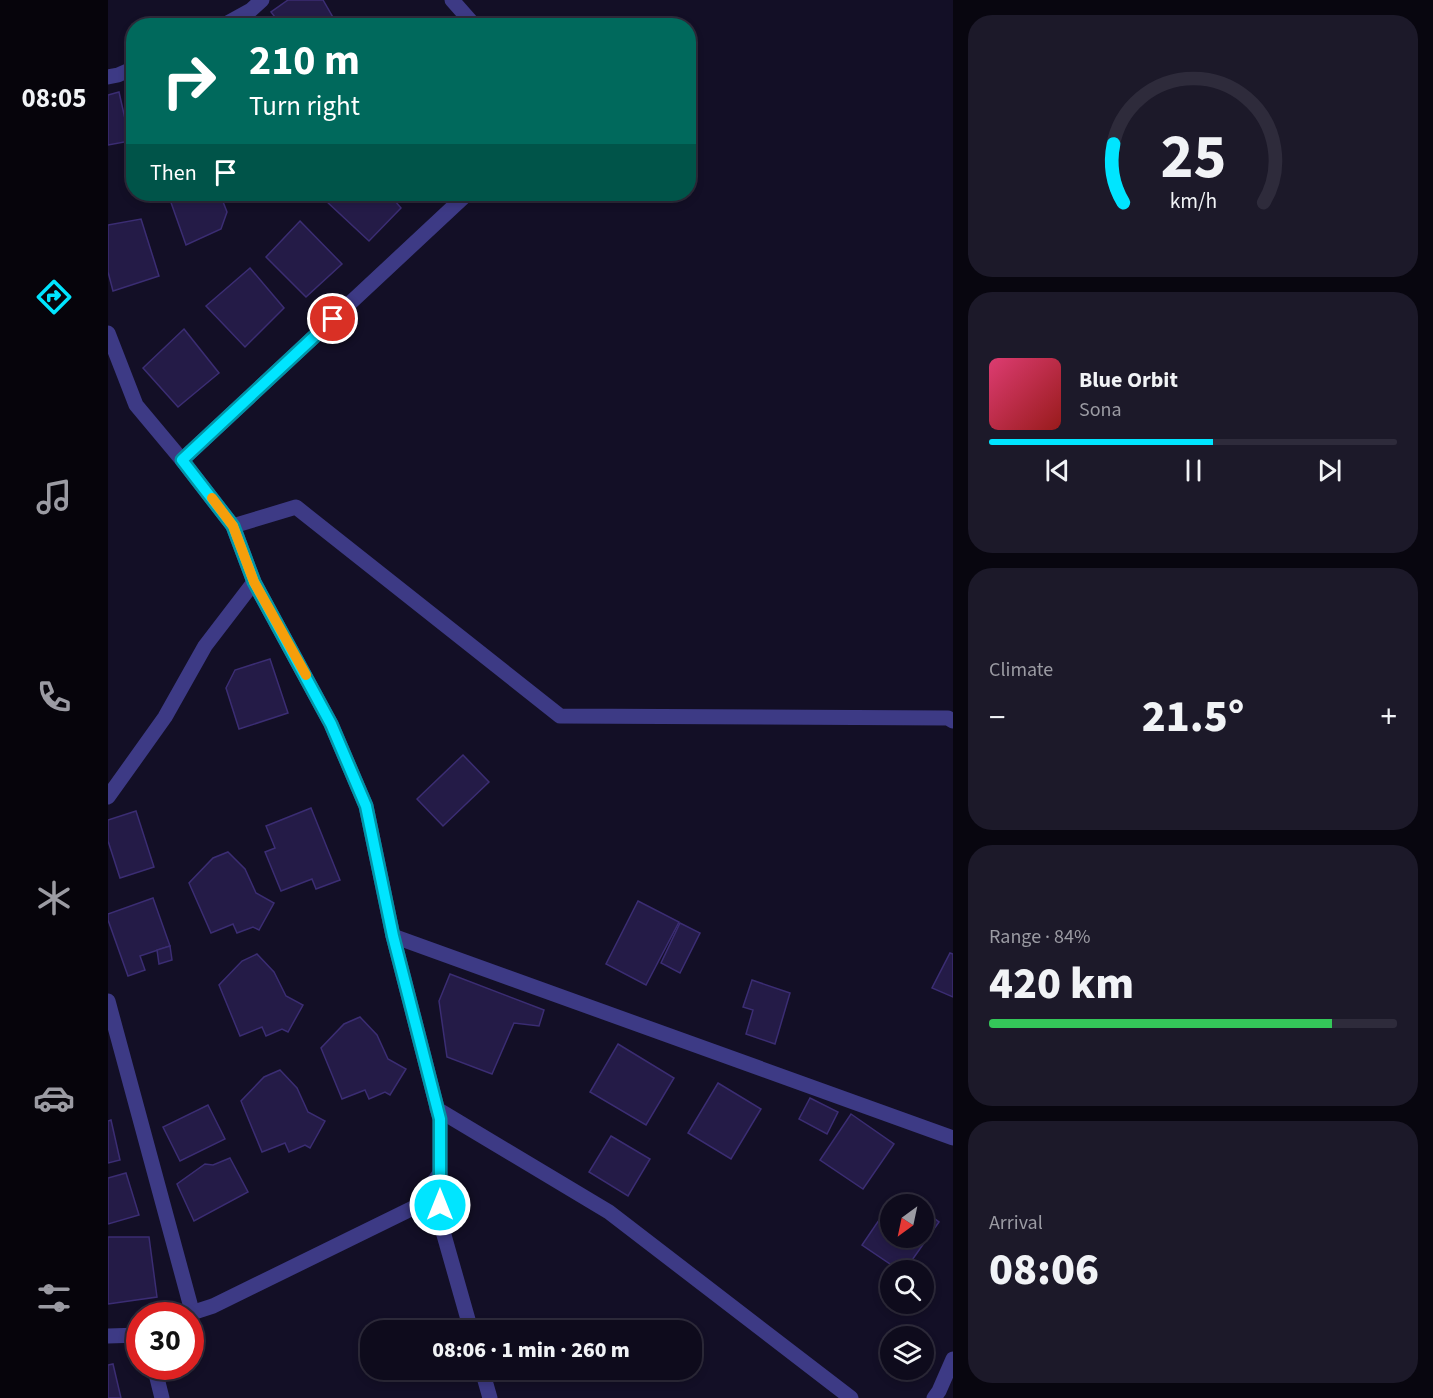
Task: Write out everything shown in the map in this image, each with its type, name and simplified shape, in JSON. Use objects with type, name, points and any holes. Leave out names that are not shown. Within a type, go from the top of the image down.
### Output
[{"type":"street","points":[[236,18],[251,10],[262,0]]},
{"type":"street","points":[[452,0],[468,18]]},
{"type":"street","points":[[108,77],[126,72]]},
{"type":"street","points":[[182,460],[460,201]]},
{"type":"street","points":[[108,333],[136,405],[233,526],[254,582],[331,724],[366,806],[393,936],[440,1119],[440,1221],[468,1320]]},
{"type":"street","points":[[233,526],[296,507],[560,716],[948,718],[953,721]]},
{"type":"street","points":[[108,797],[165,717],[205,646],[254,582]]},
{"type":"street","points":[[393,936],[953,1138]]},
{"type":"street","points":[[108,1001],[184,1302]]},
{"type":"street","points":[[437,1109],[609,1212],[851,1398]]},
{"type":"street","points":[[204,1308],[417,1206],[440,1173]]},
{"type":"street","points":[[108,1336],[126,1335]]},
{"type":"street","points":[[934,1398],[953,1359]]},
{"type":"street","points":[[158,1380],[162,1398]]},
{"type":"street","points":[[485,1380],[490,1398]]},
{"type":"building","points":[[288,0],[323,0],[333,18],[276,18],[271,12]]},
{"type":"building","points":[[119,92],[126,123],[126,142],[108,145],[108,95]]},
{"type":"building","points":[[170,201],[223,201],[227,212],[221,229],[186,245]]},
{"type":"building","points":[[326,201],[395,201],[401,208],[369,241]]},
{"type":"building","points":[[141,219],[159,276],[113,291],[108,272],[108,225]]},
{"type":"building","points":[[300,221],[342,264],[306,297],[266,257]]},
{"type":"building","points":[[250,268],[284,308],[245,347],[206,306]]},
{"type":"building","points":[[184,329],[219,373],[178,407],[143,368]]},
{"type":"building","points":[[270,659],[288,713],[239,729],[226,688],[235,670]]},
{"type":"building","points":[[463,755],[489,782],[443,826],[417,799]]},
{"type":"building","points":[[311,808],[340,880],[316,889],[312,879],[281,891],[265,852],[275,848],[266,826]]},
{"type":"building","points":[[136,811],[154,867],[120,878],[108,841],[108,820]]},
{"type":"building","points":[[228,852],[245,869],[256,893],[274,903],[259,930],[253,927],[237,933],[233,924],[211,933],[189,883],[213,858]]},
{"type":"building","points":[[153,898],[170,946],[140,956],[145,970],[128,976],[108,920],[108,914]]},
{"type":"building","points":[[638,901],[679,922],[646,985],[606,964]]},
{"type":"building","points":[[680,923],[700,933],[680,973],[661,963]]},
{"type":"building","points":[[170,946],[172,960],[159,964],[157,950]]},
{"type":"building","points":[[950,953],[953,954],[953,997],[932,988]]},
{"type":"building","points":[[257,954],[274,972],[286,996],[303,1005],[288,1032],[282,1029],[266,1036],[262,1027],[240,1036],[219,985],[242,961]]},
{"type":"building","points":[[450,974],[544,1010],[539,1026],[514,1023],[492,1074],[447,1057],[439,1001]]},
{"type":"building","points":[[752,980],[790,993],[775,1044],[746,1034],[753,1010],[743,1007]]},
{"type":"building","points":[[360,1017],[377,1035],[388,1059],[406,1069],[390,1095],[385,1092],[369,1099],[365,1090],[342,1099],[321,1048],[344,1024]]},
{"type":"building","points":[[618,1044],[674,1078],[646,1125],[590,1092]]},
{"type":"building","points":[[280,1070],[297,1088],[308,1112],[325,1121],[310,1148],[305,1145],[289,1152],[285,1143],[262,1152],[241,1101],[264,1077]]},
{"type":"building","points":[[718,1083],[761,1109],[731,1159],[688,1133]]},
{"type":"building","points":[[810,1098],[838,1112],[827,1134],[799,1119]]},
{"type":"building","points":[[208,1105],[225,1139],[180,1161],[163,1127]]},
{"type":"building","points":[[851,1114],[894,1144],[863,1189],[820,1160]]},
{"type":"building","points":[[111,1120],[120,1160],[108,1163],[108,1121]]},
{"type":"building","points":[[611,1136],[650,1159],[628,1196],[589,1172]]},
{"type":"building","points":[[230,1158],[248,1192],[194,1221],[177,1184],[205,1164],[213,1165]]},
{"type":"building","points":[[126,1173],[139,1215],[108,1224],[108,1178]]},
{"type":"building","points":[[934,1218],[939,1222],[934,1229]]},
{"type":"building","points":[[880,1219],[880,1248],[921,1248],[912,1260],[884,1260],[862,1245]]},
{"type":"building","points":[[108,1237],[149,1237],[157,1297],[108,1304]]},
{"type":"building","points":[[113,1364],[121,1398],[108,1398],[108,1365]]},
{"type":"slow traffic","points":[[212,498],[233,526],[254,582],[306,675]]},
{"type":"route","points":[[333,319],[182,460],[233,526],[254,582],[331,724],[366,806],[393,936],[440,1119],[440,1205]]}]
